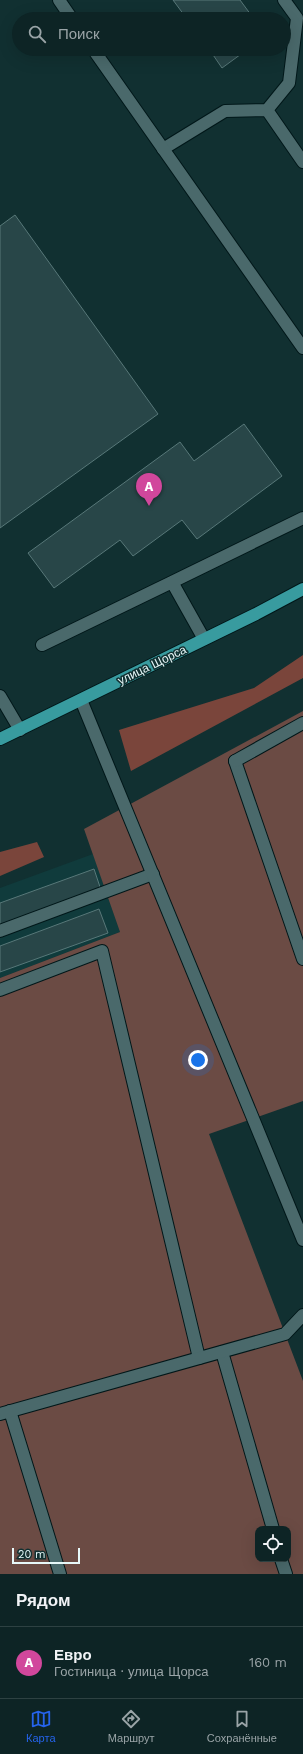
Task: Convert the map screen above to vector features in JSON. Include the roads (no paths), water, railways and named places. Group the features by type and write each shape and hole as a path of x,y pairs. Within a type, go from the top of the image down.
{"main road":[{"name":"улица Щорса","path":"0,740 204,640 303,589"}],"street":[{"path":"59,0 67,12"},
{"path":"163,149 225,111 267,110 289,83 297,18 284,0"},
{"path":"98,56 303,348"},
{"path":"267,110 303,162"},
{"path":"42,645 303,518"},
{"path":"172,582 204,640"},
{"path":"0,696 20,730"},
{"path":"81,700 303,1240"},
{"path":"303,723 235,761 303,959"},
{"path":"0,931 153,874"},
{"path":"0,990 102,951 199,1358"},
{"path":"60,1574 5,1413 285,1334 303,1315"},
{"path":"222,1352 272,1526"},
{"path":"282,1562 286,1574"}],"place":[{"name":"Евро","path":"149,506"}]}
